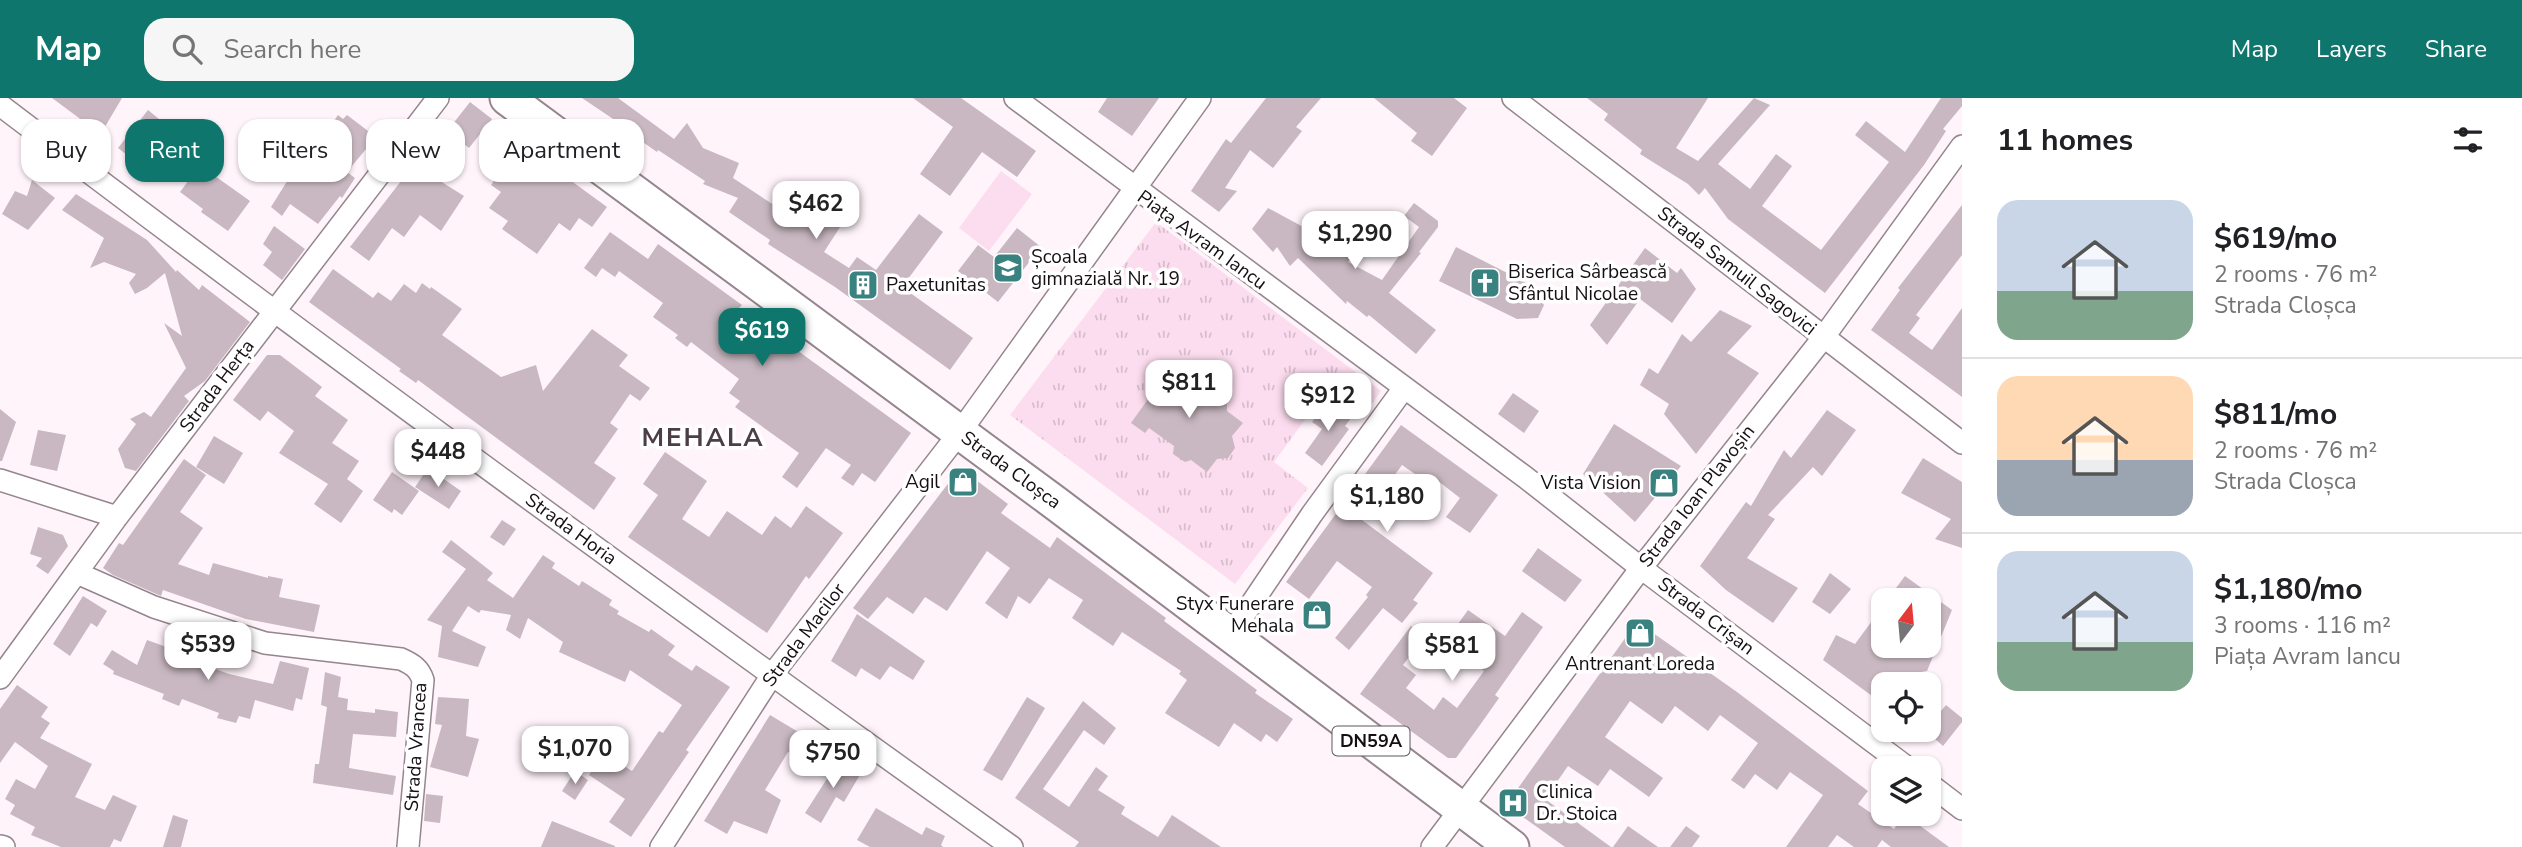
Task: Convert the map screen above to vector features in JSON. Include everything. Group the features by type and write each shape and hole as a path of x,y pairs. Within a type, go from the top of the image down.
{"main road":[{"name":"Strada Cloșca","path":"507,98 960,432 1512,847"}],"street":[{"name":"Strada Herța","path":"0,678 117,517 438,98"},
{"path":"1015,98 1135,187 1200,98"},
{"name":"Strada Samuil Sagovici","path":"1513,98 1962,443"},
{"name":"Strada Horia","path":"0,104 273,312 772,676 1012,847"},
{"name":"Strada Ioan Plavoșin","path":"1432,847 1641,568 1823,338 1962,146"},
{"name":"Piața Avram Iancu","path":"960,432 1135,187 1404,388"},
{"path":"1231,634 1312,514 1404,388"},
{"name":"Strada Crișan","path":"1404,388 1892,756"},
{"name":"Strada Macilor","path":"661,847 772,676 960,432"},
{"path":"0,480 117,517"},
{"name":"Strada Vrancea","path":"77,573 154,607 265,643 401,659 412,664 420,671 424,680 408,847"},
{"path":"1941,793 1962,809"}],"green space":[{"path":"1001,171 1032,194 989,251 959,228"},
{"path":"1156,222 1381,391 1362,417 1326,391 1274,462 1308,488 1235,584 1010,415"}],"building":[{"path":"52,98 122,98 110,119 80,119"},
{"path":"582,98 618,98 674,139 687,123 703,148 739,163 733,178 786,213 789,209 821,229 830,216 842,224 824,252 849,268 857,257 876,270 919,214 943,232 902,287 973,338 950,370 835,287 768,244 770,240 729,212 738,198 703,184 705,181 644,143 644,119 613,119"},
{"path":"913,98 961,98 1036,151 1017,177 982,152 950,196 920,174 953,127"},
{"path":"1107,98 1159,98 1132,136 1098,112"},
{"path":"1266,98 1321,98 1296,127 1302,131 1273,168 1250,150 1225,188 1237,191 1219,212 1191,191 1226,139 1231,143"},
{"path":"1374,98 1454,98 1467,108 1432,156 1411,141 1417,133"},
{"path":"1587,98 1708,98 1676,148 1698,161 1754,98 1770,105 1718,164 1750,189 1776,154 1792,166 1762,206 1821,250 1889,162 1855,135 1866,121 1905,152 1941,98 1962,98 1962,106 1943,129 1946,131 1924,165 1825,293 1728,219 1705,188 1699,195 1688,184 1640,154 1642,150 1604,120 1608,114"},
{"path":"470,102 492,119 479,119 479,135 469,148 465,145 465,119 457,119"},
{"path":"148,110 159,119 141,119"},
{"path":"347,115 366,129 366,149 352,166 352,119 343,119"},
{"path":"125,139 125,153 118,148"},
{"path":"352,176 355,178 342,198 340,196 318,224 290,204 282,216 271,207 287,182 352,182"},
{"path":"31,182 35,182 55,198 28,230 2,214 15,191 27,196"},
{"path":"187,182 223,182 250,201 228,231 201,212 203,209 180,192"},
{"path":"400,182 442,182 464,196 441,231 420,215 404,237 392,228 369,261 350,247"},
{"path":"493,182 573,182 607,207 592,227 579,218 570,231 559,223 537,254 502,229 508,221 489,208 501,192 491,185"},
{"path":"76,194 147,240 176,272 177,270 199,290 202,285 250,322 205,381 184,396 189,401 136,471 125,468 118,449 136,424 130,419 144,412 151,417 186,368 164,323 182,336 165,273 135,294 129,283 136,274 104,262 90,268 104,238 62,210"},
{"path":"1414,203 1438,221 1438,227 1389,293 1436,330 1416,354 1369,315 1367,317 1347,301 1346,304 1298,258 1290,266 1277,247 1273,252 1252,229 1268,208 1307,229 1338,240 1341,234 1358,250 1348,262 1382,280 1419,227 1404,216"},
{"path":"1962,205 1962,255 1916,315 1920,318 1909,333 1932,350 1962,308 1962,397 1871,330 1900,290 1898,288"},
{"path":"274,226 305,249 282,280 263,265 272,252 263,244"},
{"path":"1017,228 1041,247 998,302 958,271 978,245 994,257"},
{"path":"610,232 648,259 658,244 742,305 739,308 911,433 875,482 862,473 853,486 841,478 851,465 826,448 797,488 782,477 799,453 735,407 740,401 729,393 739,379 691,342 687,347 675,338 678,335 653,317 663,303 619,271 615,277 602,268 596,277 584,268"},
{"name":"Biserica Sârbească Sfântul Nicolae","path":"1456,247 1531,285 1544,305 1538,318 1517,319 1439,281"},
{"path":"1645,248 1677,273 1681,268 1696,289 1672,323 1640,299 1607,345 1590,325"},
{"path":"333,269 373,298 378,292 391,301 404,284 416,293 422,283 430,289 431,287 462,309 442,335 501,377 536,365 543,391 592,329 628,355 619,366 650,388 640,401 630,394 610,423 618,429 594,463 616,478 594,510 418,380 416,383 399,371 401,369 309,302"},
{"path":"1720,310 1752,326 1727,353 1759,373 1696,454 1664,414 1669,404 1640,385 1649,368 1658,374 1682,334 1691,342"},
{"path":"267,355 280,355 322,387 315,396 348,420 332,443 359,461 347,479 363,491 341,523 314,504 328,484 279,453 294,431 268,411 260,421 233,400"},
{"path":"1173,364 1187,374 1184,379 1207,396 1215,393 1227,401 1227,411 1243,423 1232,436 1235,448 1228,458 1217,459 1207,472 1191,460 1185,462 1173,454 1174,446 1149,428 1145,433 1131,423"},
{"path":"1513,393 1539,411 1524,433 1498,414"},
{"path":"1328,401 1351,418 1345,426 1349,429 1322,466 1305,453 1322,429 1312,422"},
{"path":"0,409 16,422 2,461 0,461"},
{"path":"1827,410 1856,430 1822,476 1813,467 1768,515 1775,519 1747,558 1798,588 1773,623 1726,590 1700,566 1746,502 1751,506 1784,450 1791,458"},
{"path":"1614,424 1681,466 1635,522 1583,474"},
{"path":"1401,425 1498,495 1470,533 1446,517 1460,498 1433,477 1428,483 1402,465 1362,520 1433,573 1413,600 1418,603 1402,623 1383,608 1349,650 1335,638 1368,597 1366,595 1372,587 1337,561 1309,599 1286,582"},
{"path":"38,430 66,435 57,471 30,465"},
{"path":"214,436 243,453 224,484 196,467"},
{"path":"665,452 707,481 682,519 709,537 727,511 762,535 775,516 791,528 806,506 843,533 809,579 806,576 767,633 628,537 658,495 643,484"},
{"path":"1923,458 1962,482 1962,548 1935,539 1951,519 1901,493"},
{"path":"184,459 206,475 180,512 203,528 178,564 209,575 213,563 268,578 283,579 279,597 320,605 314,632 246,619 163,590 161,596 103,568 119,543 123,545"},
{"path":"428,468 461,491 449,509 415,487"},
{"path":"960,468 1008,504 1001,513 1050,548 1057,537 1166,618 1164,621 1257,690 1255,693 1293,719 1277,742 1266,734 1261,742 1234,723 1219,747 1165,713 1187,680 1179,674 1181,671 1122,632 1113,646 1072,618 1083,600 1049,578 1030,604 1018,596 1007,619 985,603 1010,568 987,551 947,611 925,597 913,614 887,597 868,619 853,608"},
{"path":"392,472 419,491 402,515 394,509 392,513 373,500"},
{"path":"502,520 516,529 504,546 490,537"},
{"path":"38,527 63,535 68,546 48,574 36,566 42,558 30,554"},
{"path":"451,540 493,573 487,580 513,598 543,555 555,563 552,568 579,586 582,581 612,600 609,605 619,611 617,614 649,632 651,629 675,646 668,655 692,671 696,665 730,687 631,837 609,822 625,799 589,775 597,763 605,768 612,758 632,771 659,731 663,733 682,705 630,670 625,682 559,652 563,642 528,618 520,639 506,630 511,615 481,610 479,613 468,606 452,631 486,647 478,667 438,657 442,626 427,620 466,569 442,552"},
{"path":"1538,548 1582,580 1565,602 1522,571"},
{"path":"1830,573 1851,589 1830,614 1812,602"},
{"path":"1905,576 1922,588 1896,588"},
{"path":"83,596 107,611 97,627 91,623 70,656 53,644"},
{"path":"1941,602 1952,610 1941,637"},
{"path":"1468,610 1505,636 1522,612 1543,627 1495,695 1499,698 1480,725 1456,758 1448,758 1360,694 1411,626 1424,637 1403,665 1416,675 1406,688 1434,710 1443,697 1457,708 1484,671 1462,655 1470,644 1453,631"},
{"path":"857,614 925,661 913,680 890,666 880,680 861,668 856,677 831,661"},
{"path":"1871,622 1871,658 1932,658 1927,671 1871,672 1871,695 1823,660 1836,635 1855,644"},
{"path":"1646,628 1737,692 1868,791 1858,804 1871,813 1871,826 1890,826 1894,829 1896,826 1920,826 1949,847 1891,847 1882,840 1877,847 1854,847 1837,835 1828,847 1786,847 1823,795 1790,772 1777,790 1755,774 1744,789 1731,780 1758,743 1720,715 1708,731 1675,706 1662,724 1630,701 1605,737 1663,778 1649,797 1610,769 1598,786 1568,766 1545,799 1611,847 1565,847 1506,805 1631,630"},
{"path":"147,640 197,658 196,662 229,674 273,684 280,661 309,668 302,700 296,698 293,711 255,700 250,719 239,716 236,723 217,718 219,713 182,699 179,706 162,699 164,694 113,674 114,671 103,664 112,650 137,665"},
{"path":"325,672 341,677 338,697 348,699 347,710 398,712 396,737 353,734 349,768 396,776 393,795 313,783 315,764 319,764 327,707 321,705"},
{"path":"17,685 48,707 41,717 50,723 40,738 92,764 75,797 105,810 113,795 137,806 121,842 114,839 110,847 61,847 31,835 35,827 10,814 15,805 5,799 16,779 35,789 48,766 15,742 0,763 0,709"},
{"path":"438,697 469,699 466,736 479,739 468,777 430,767 442,725 435,724"},
{"path":"1027,697 1045,708 1002,781 983,770"},
{"path":"1083,701 1116,728 1104,745 1084,730 1043,789 1069,807 1096,767 1108,776 1098,790 1125,807 1121,814 1158,837 1172,815 1221,847 1075,847 1079,842 1015,798"},
{"path":"1946,705 1962,718 1962,722 1943,746 1938,742 1941,742 1941,711"},
{"path":"770,715 805,736 793,755 788,752 765,790 781,800 767,834 734,821 727,834 704,821"},
{"path":"839,760 861,773 844,802 836,797 821,823 805,813"},
{"path":"575,771 588,780 575,800 562,791"},
{"path":"426,794 443,796 440,823 424,821"},
{"path":"876,808 922,835 926,827 945,836 941,845 943,847 870,847 857,840"},
{"path":"173,815 188,820 181,847 163,847"},
{"path":"552,821 615,846 615,847 541,847"},
{"path":"1628,826 1658,847 1613,847"},
{"path":"1686,826 1700,836 1692,847 1670,847"}],"place":[{"name":"Școala gimnazială Nr. 19","path":"1008,268"},
{"name":"Biserica Sârbească Sfântul Nicolae","path":"1485,283"},
{"name":"Paxetunitas","path":"863,285"},
{"name":"Agil","path":"963,482"},
{"name":"Vista Vision","path":"1664,483"},
{"name":"Styx Funerare Mehala","path":"1317,615"},
{"name":"Antrenant Loreda","path":"1640,633"},
{"name":"Clinica Dr. Stoica","path":"1513,803"}],"district":[{"name":"MEHALA","path":"703,437"}]}
